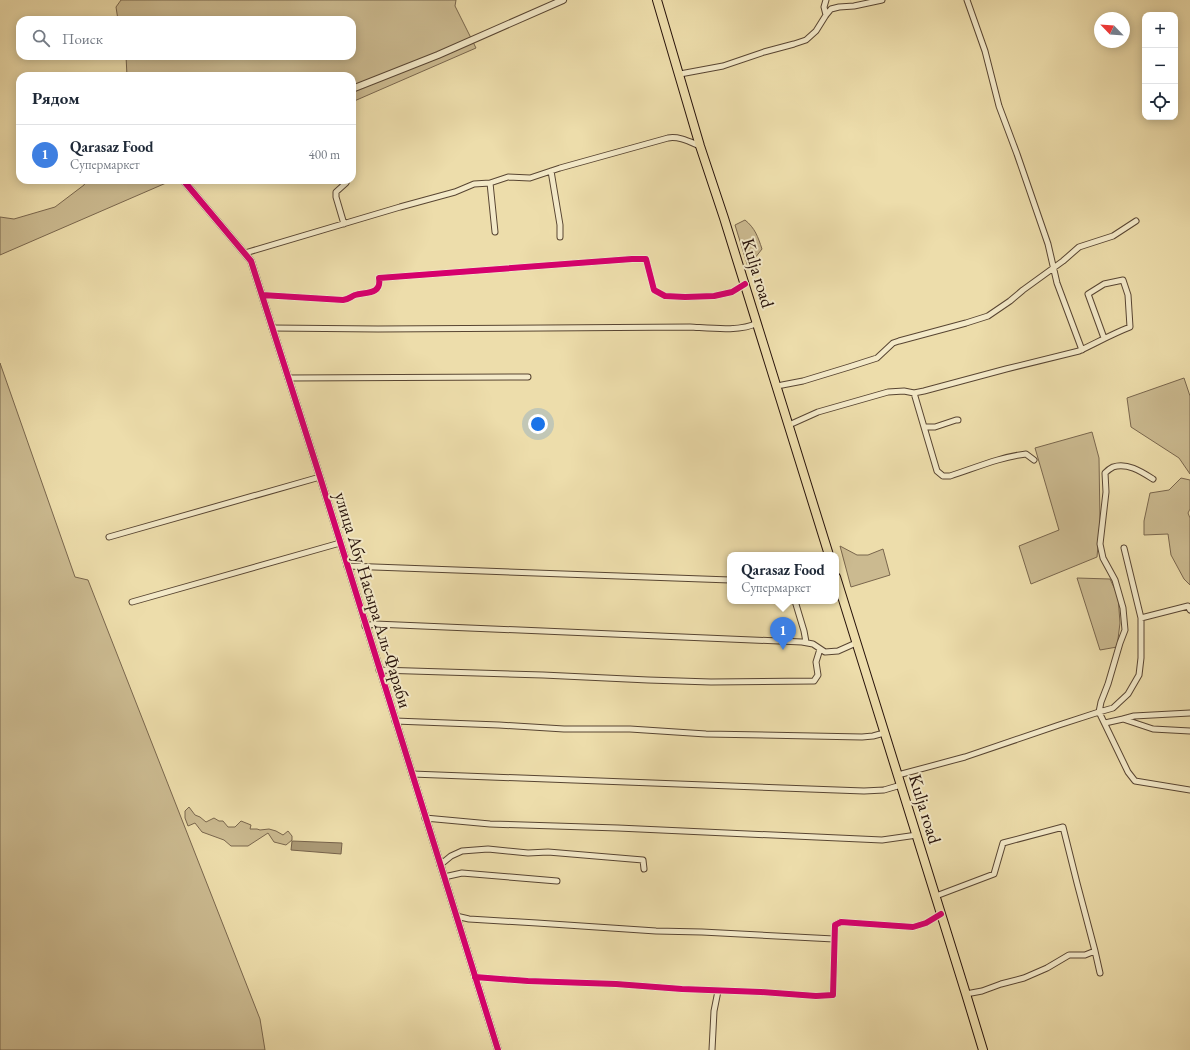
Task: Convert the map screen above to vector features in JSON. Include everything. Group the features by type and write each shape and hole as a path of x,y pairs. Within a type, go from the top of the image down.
{"main road":[{"name":"Kulja road","path":"657,0 700,146 745,284 828,552"},
{"name":"Kulja road","path":"839,587 983,1050"}],"street":[{"path":"356,88 438,55 563,0"},
{"path":"826,0 824,7 826,15"},
{"path":"680,74 723,66 806,40 816,31 831,9 882,0"},
{"path":"967,0 985,51 999,106 1048,244 1057,283 1082,350"},
{"path":"245,253 454,192 474,184 490,183 508,177 530,178 673,137 700,146"},
{"path":"551,171 560,225 560,237"},
{"path":"490,183 495,232"},
{"name":"улица Абу Насыра Аль-Фараби","path":"186,184 251,261 320,477 365,626 498,1050"},
{"path":"344,224 336,197 336,192 345,184"},
{"path":"777,386 849,367 876,358 899,340 988,316 1010,301 1079,247 1113,236 1136,221"},
{"path":"262,296 343,300 350,299 354,295 372,292 377,287 380,281 379,278 632,259 646,259 654,290 665,296 714,296 732,292 745,284"},
{"path":"789,425 818,412 888,392 904,391 914,393 1088,348 1104,338 1130,327 1128,295 1123,280 1104,284 1088,294 1104,338"},
{"path":"272,328 725,328 750,327 757,323"},
{"path":"288,378 528,377"},
{"path":"914,393 937,471 943,476 950,476 1016,455 1026,454 1034,460"},
{"path":"924,427 935,427 958,420"},
{"path":"1153,479 1140,471 1127,466 1113,467 1105,473 1106,492 1100,544 1103,558 1115,580 1123,608 1125,630 1101,702 1100,712 1128,772 1135,781 1190,790"},
{"path":"109,537 320,477"},
{"path":"132,602 340,543"},
{"path":"898,775 966,757 1113,708 1128,694 1139,675 1141,658 1141,618 1124,548"},
{"path":"347,566 727,580"},
{"path":"796,604 806,642"},
{"path":"1141,618 1188,606 1190,610"},
{"path":"365,626 375,624 806,642 813,644 825,652 844,649 856,643"},
{"path":"379,670 711,682 814,681 818,675 816,662 820,649"},
{"path":"1105,723 1134,716 1190,713"},
{"path":"1123,719 1153,729 1190,731"},
{"path":"395,721 499,724 564,729 630,729 714,734 862,737 884,733"},
{"path":"412,774 864,791 884,790 901,785"},
{"path":"425,818 490,824 582,826 882,840 917,836"},
{"path":"936,896 994,874 1003,843 1063,828 1096,952 1100,973"},
{"path":"440,865 450,856 462,851 488,848 644,860 644,869"},
{"path":"444,877 462,873 558,880"},
{"path":"475,977 816,996 833,995 835,925 841,922 913,927 926,923 941,914"},
{"path":"456,916 469,920 656,931 709,932 834,939"},
{"path":"966,994 982,991 1024,978 1069,956 1086,955 1096,952"},
{"path":"712,1050 714,1011 718,991"}],"shaded area":[{"path":"121,0 456,0 455,6 476,48 356,100 356,72 127,72 126,60 356,60 356,16 117,16 116,7"},
{"path":"164,184 0,255 0,217 14,219 55,207 84,185"},
{"path":"745,220 754,230 762,249 748,267 735,225"},
{"path":"0,363 75,577 88,580 260,1019 265,1050 0,1050"},
{"path":"1184,378 1190,396 1190,474 1179,458 1131,427 1127,398"},
{"path":"1092,432 1099,458 1100,522 1097,557 1031,584 1019,546 1059,530 1035,448"},
{"path":"1181,478 1190,480 1190,509 1188,513 1190,518 1190,585 1184,579 1171,555 1168,534 1144,535 1144,521 1150,493 1169,490"},
{"path":"840,546 857,555 868,555 883,549 890,575 851,587"},
{"path":"1077,578 1110,579 1118,596 1120,623 1117,647 1100,650"},
{"path":"189,807 195,815 206,822 214,818 219,821 223,821 228,827 235,827 241,821 251,825 250,829 269,829 283,835 288,831 292,836 292,840 286,845 274,842 268,833 248,846 231,846 224,840 202,832 195,823 188,826 185,818 185,811"},
{"path":"292,841 342,843 341,854 291,850"}],"cycle path":[{"path":"186,184 251,261 320,477 498,1050"},
{"path":"262,295 343,300 349,299 355,295 372,292 378,287 379,278 632,259 646,259 654,290 665,296 714,296 732,292 745,284"},
{"path":"475,977 816,996 833,995 835,925 841,922 913,927 926,923 941,914"}],"place":[{"name":"Qarasaz Food","path":"783,650"}]}
